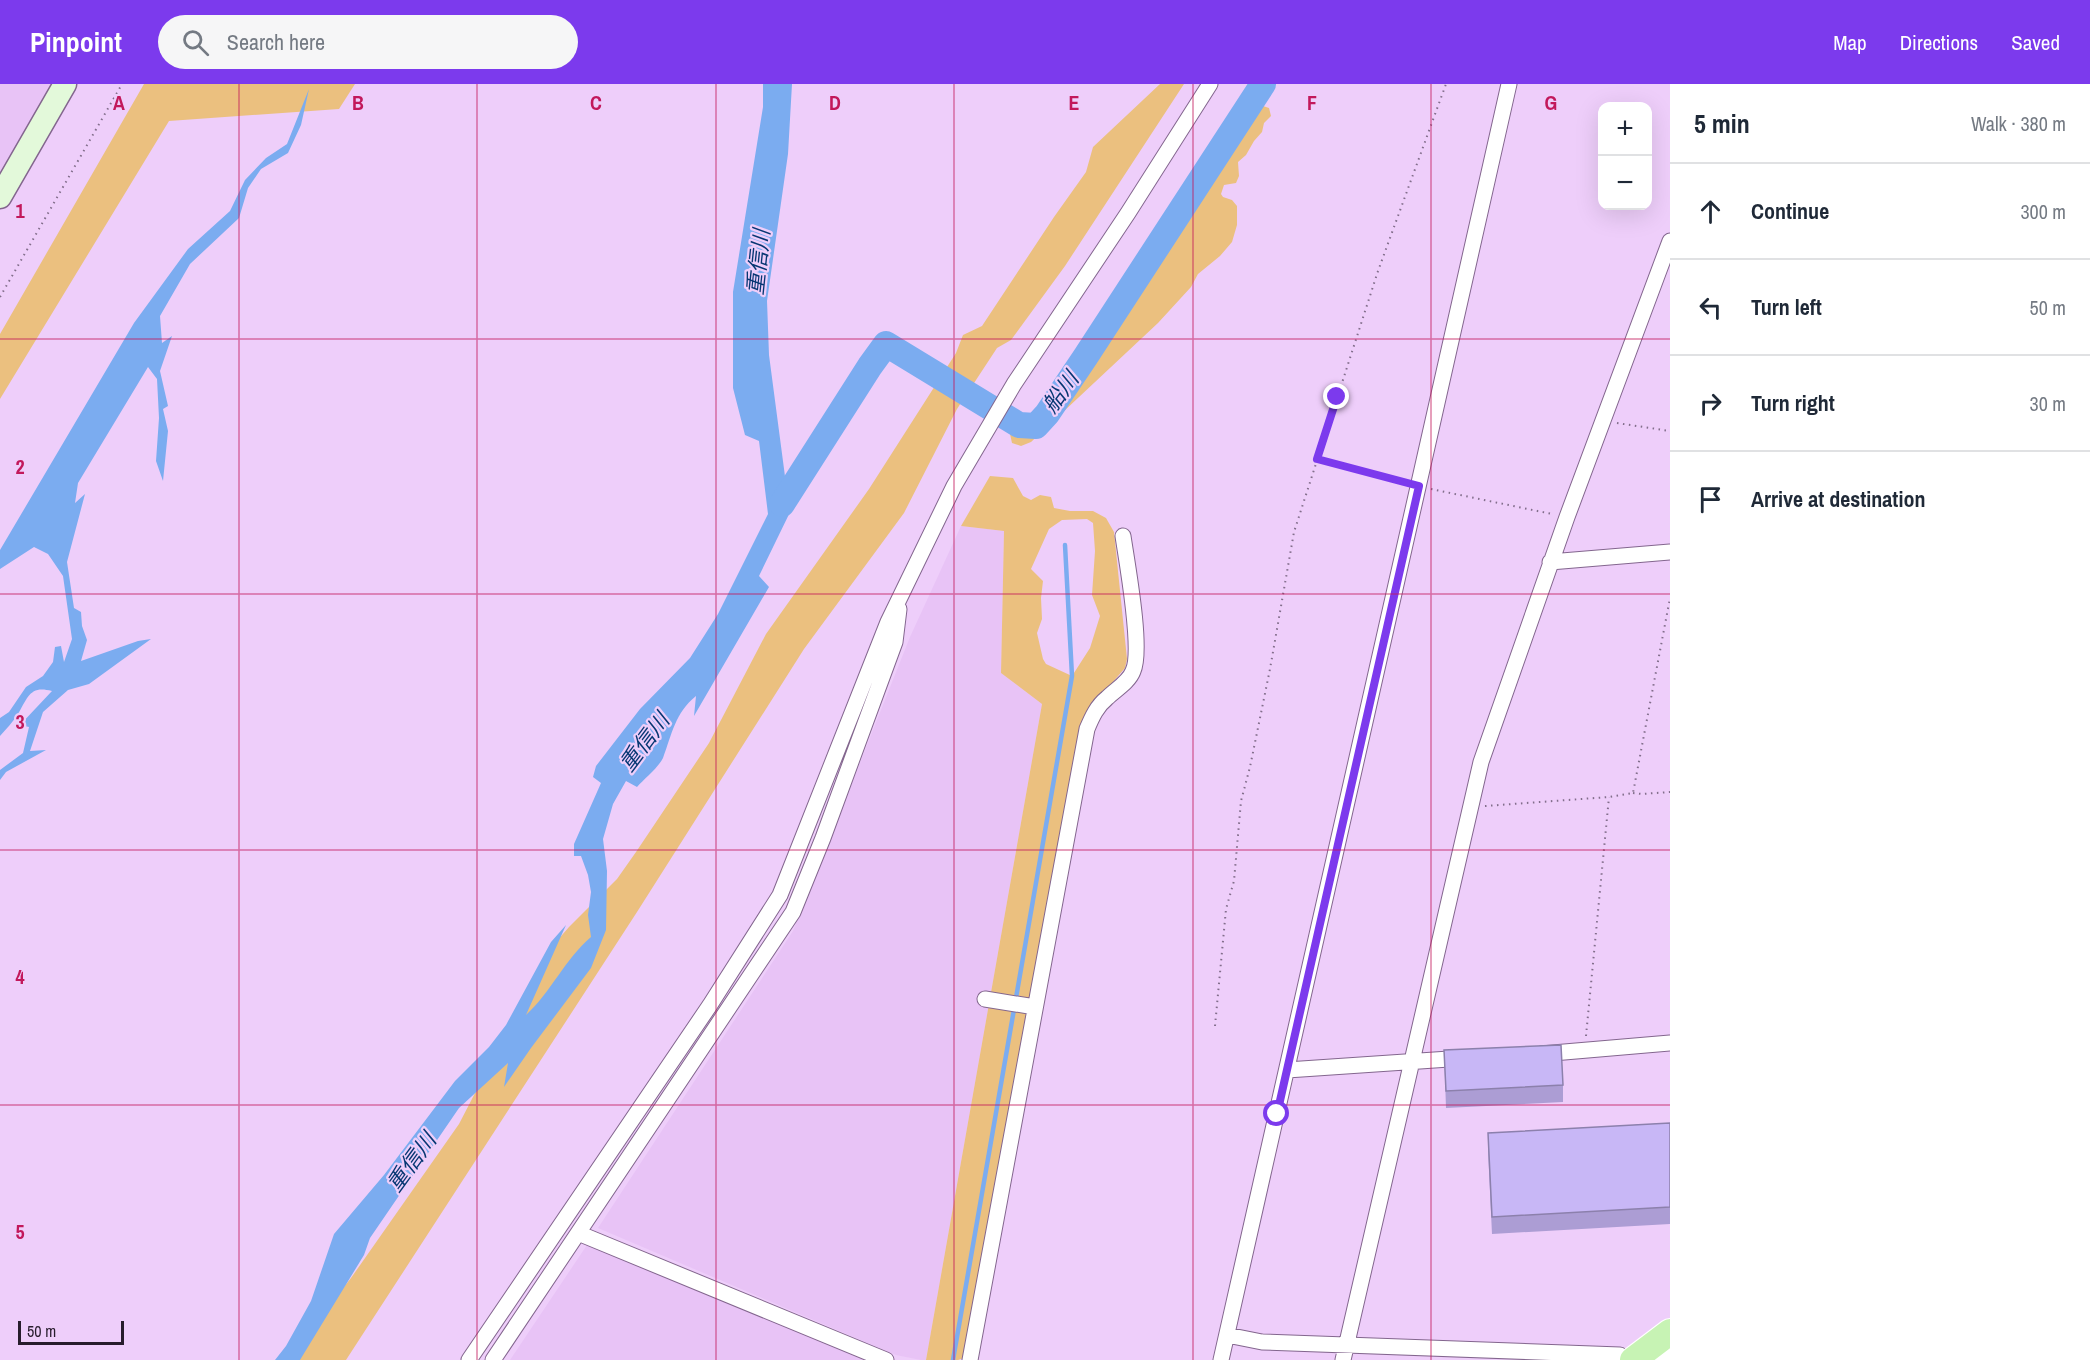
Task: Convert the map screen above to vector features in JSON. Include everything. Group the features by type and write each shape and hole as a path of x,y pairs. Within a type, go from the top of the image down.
{"main road":[{"path":"1644,1357 1670,1332"}],"street":[{"path":"0,197 65,84"},
{"path":"469,1360 703,1014 780,895 902,592 954,486 1014,384 1128,213 1210,84"},
{"path":"1221,1360 1509,84"},
{"path":"1345,1352 1481,762 1566,517 1670,241"},
{"path":"970,1360 1033,1006 1087,729 1093,714 1105,699 1133,672 1136,658 1135,631 1123,536"},
{"path":"1550,562 1670,552"},
{"path":"493,1360 793,912 823,838 895,642 902,592"},
{"path":"987,999 1033,1006"},
{"path":"1527,1054 1670,1043"},
{"path":"1287,1070 1481,1057"},
{"path":"578,1233 886,1360"},
{"path":"1227,1335 1262,1342 1345,1352 1644,1357"}],"path":[{"path":"0,297 122,84"},
{"path":"1215,1026 1226,909 1234,881 1241,801 1270,669 1294,532 1378,271 1446,84"},
{"path":"1603,420 1670,431"},
{"path":"1317,459 1419,486 1566,517"},
{"path":"1633,793 1670,598"},
{"path":"1470,807 1670,792"},
{"path":"1585,1051 1609,797"}],"shaded area":[{"path":"0,84 51,84 0,174"},
{"path":"144,84 355,84 339,109 169,121 0,399 0,334"},
{"path":"1160,84 1184,84 1065,266 1011,340 997,348 957,409 904,513 804,649 637,912 346,1360 286,1360 351,1278 459,1124 549,950 617,879 636,852 709,743 766,634 869,489 956,353 963,335 982,326 1086,172 1093,147"},
{"path":"1260,105 1269,108 1271,116 1264,123 1262,132 1246,155 1238,162 1239,176 1236,183 1224,185 1221,194 1237,206 1237,225 1232,242 1220,256 1198,274 1191,287 1158,323 1031,442 1021,446 1012,443 1010,434 1014,430 1030,429 1044,422 1097,346 1253,108"},
{"path":"990,476 1013,478 1023,496 1031,500 1040,495 1051,497 1054,508 1093,511 1106,518 1114,532 1127,659 1125,668 1086,713 1079,731 964,1358 926,1360 1042,704 1001,673 1004,531 961,526","holes":["1087,519 1093,523 1095,551 1092,595 1100,616 1090,648 1072,676 1046,664 1043,659 1037,633 1042,619 1043,581 1031,569 1049,529 1062,520"]},
{"path":"961,526 1004,531 1001,673 1042,704 926,1360 921,1360 896,1355 598,1228 793,931 910,637"},
{"path":"589,1242 871,1360 510,1360"}],"water":[{"name":"重信川","path":"763,84 792,84 788,154 767,301 769,355 786,484 793,506 759,576 769,587 694,716 696,696 683,709 658,766 637,787 626,781 613,804 603,839 607,871 606,930 591,968 504,1087 508,1063 459,1108 370,1238 364,1255 300,1360 275,1360 286,1346 311,1301 334,1234 384,1175 455,1081 489,1047 506,1025 551,942 566,925 526,1015 573,955 591,937 588,915 591,892 588,875 581,856 574,856 574,844 601,783 593,777 596,766 640,709 690,658 718,614 768,514 759,441 745,435 733,388 733,292 763,107"},
{"path":"309,89 301,125 288,153 261,169 248,188 239,218 190,264 160,316 162,343 172,336 160,371 168,406 163,409 168,431 163,481 156,461 159,418 157,379 148,367 78,483 75,503 85,494 67,562 74,608 81,612 82,626 87,640 81,661 138,641 151,639 89,684 68,690 43,712 30,751 46,750 6,772 0,780 0,770 23,753 29,727 20,725 52,691 39,690 30,694 16,717 0,736 0,718 9,712 26,687 43,676 53,662 55,647 61,646 64,662 72,639 63,576 48,554 34,547 0,569 0,550 134,323 188,249 230,211 245,180 266,158 287,144"}],"building":[{"path":"1561,1045 1563,1085 1446,1091 1444,1050"},
{"path":"1670,1123 1670,1207 1492,1217 1488,1133"}],"waterway":[{"name":"船川","path":"782,504 886,344 1019,425 1036,426 1047,414 1086,356 1263,84"},
{"path":"953,1360 1072,676 1065,545"}],"route":[{"path":"1277,1114 1419,486 1317,459 1337,397"}]}
